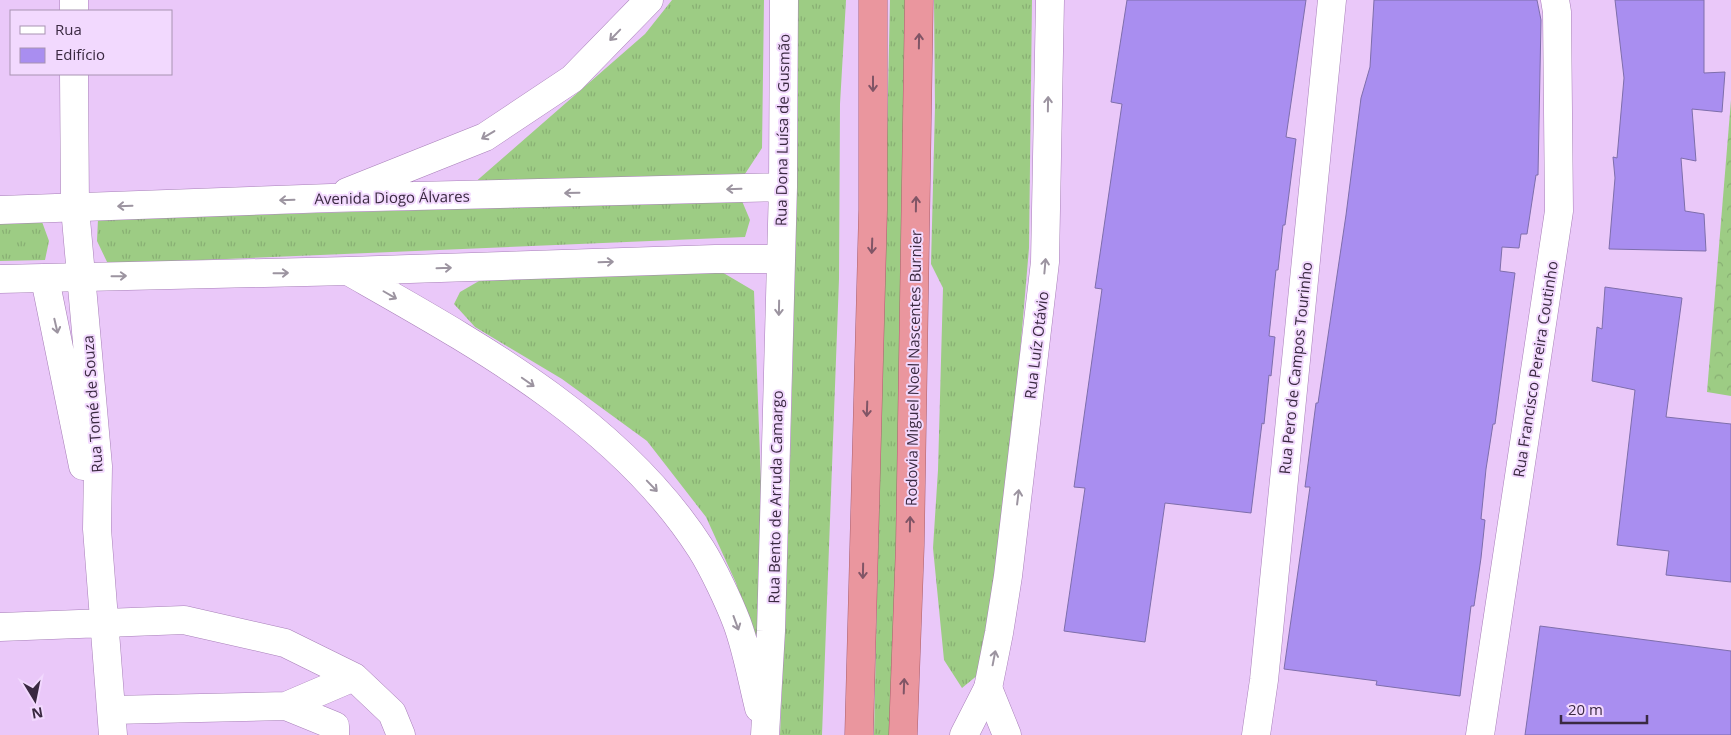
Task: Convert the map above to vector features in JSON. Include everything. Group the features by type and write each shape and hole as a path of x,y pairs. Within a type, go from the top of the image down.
{"highway":[{"path":"859,735 873,210 873,0"},
{"name":"Rodovia Miguel Noel Nascentes Burnier","path":"903,735 910,545 919,0"}],"street":[{"path":"331,198 485,137 572,78 649,0"},
{"name":"Rua Dona Luísa de Gusmão","path":"781,259 784,0"},
{"name":"Rua Luíz Otávio","path":"964,735 988,688 1008,576 1046,262 1050,0"},
{"name":"Rua Pero de Campos Tourinho","path":"1256,735 1264,680 1332,0"},
{"name":"Rua Francisco Pereira Coutinho","path":"1480,735 1559,211 1557,12 1555,0"},
{"name":"Rua Tomé de Souza","path":"74,75 74,208 83,277 98,466 97,529 112,722"},
{"name":"Avenida Diogo Álvares","path":"0,210 331,198 783,187"},
{"path":"0,279 348,271 585,262 781,259"},
{"name":"Rua Bento de Arruda Camargo","path":"765,734 772,631 781,259"},
{"path":"348,271 510,369 588,424 655,488 701,549 737,624 765,734"},
{"path":"44,279 97,529"},
{"path":"0,627 184,620 285,643 354,676 392,713 401,735"},
{"path":"112,722 286,706 354,676"},
{"path":"988,688 1007,735"},
{"path":"286,706 334,726 335,735"}],"green space":[{"path":"672,0 764,0 762,148 743,177 473,184 645,34"},
{"path":"796,0 846,0 840,104 839,279 822,735 780,735 792,368"},
{"path":"890,0 907,0 901,360 891,735 874,735"},
{"path":"934,0 1032,0 1029,248 1014,424 995,576 979,674 962,688 944,660 933,548 938,470 943,288 931,264 935,107"},
{"path":"1731,100 1731,396 1707,392"},
{"path":"742,201 750,220 745,237 108,264 97,241 98,219"},
{"path":"41,219 49,241 45,260 0,261 0,221"},
{"path":"715,268 754,291 761,484 763,667 736,583 706,517 647,441 562,379 475,327 454,304 460,292 479,281"}],"building":[{"path":"1127,0 1306,0 1286,137 1296,139 1285,225 1283,225 1278,270 1276,270 1269,336 1275,337 1271,376 1269,375 1251,513 1165,503 1145,642 1064,631 1085,488 1074,487 1102,289 1095,288 1122,104 1111,102"},
{"path":"1374,0 1537,0 1541,20 1538,175 1536,175 1527,234 1521,234 1519,248 1502,247 1500,271 1515,273 1495,424 1493,424 1486,469 1481,519 1485,520 1481,558 1474,606 1471,606 1460,696 1376,685 1377,681 1284,669 1310,487 1305,487 1316,403 1318,403 1346,215 1361,98 1370,67"},
{"path":"1615,0 1704,0 1704,73 1725,72 1722,112 1692,109 1696,161 1681,158 1685,211 1704,214 1706,251 1609,249 1615,178 1613,157 1617,158 1624,78"},
{"path":"1605,287 1682,298 1666,417 1731,424 1731,582 1666,575 1669,551 1617,545 1635,390 1592,381 1597,327 1602,329"},
{"path":"1540,626 1731,651 1731,735 1525,735"}]}
